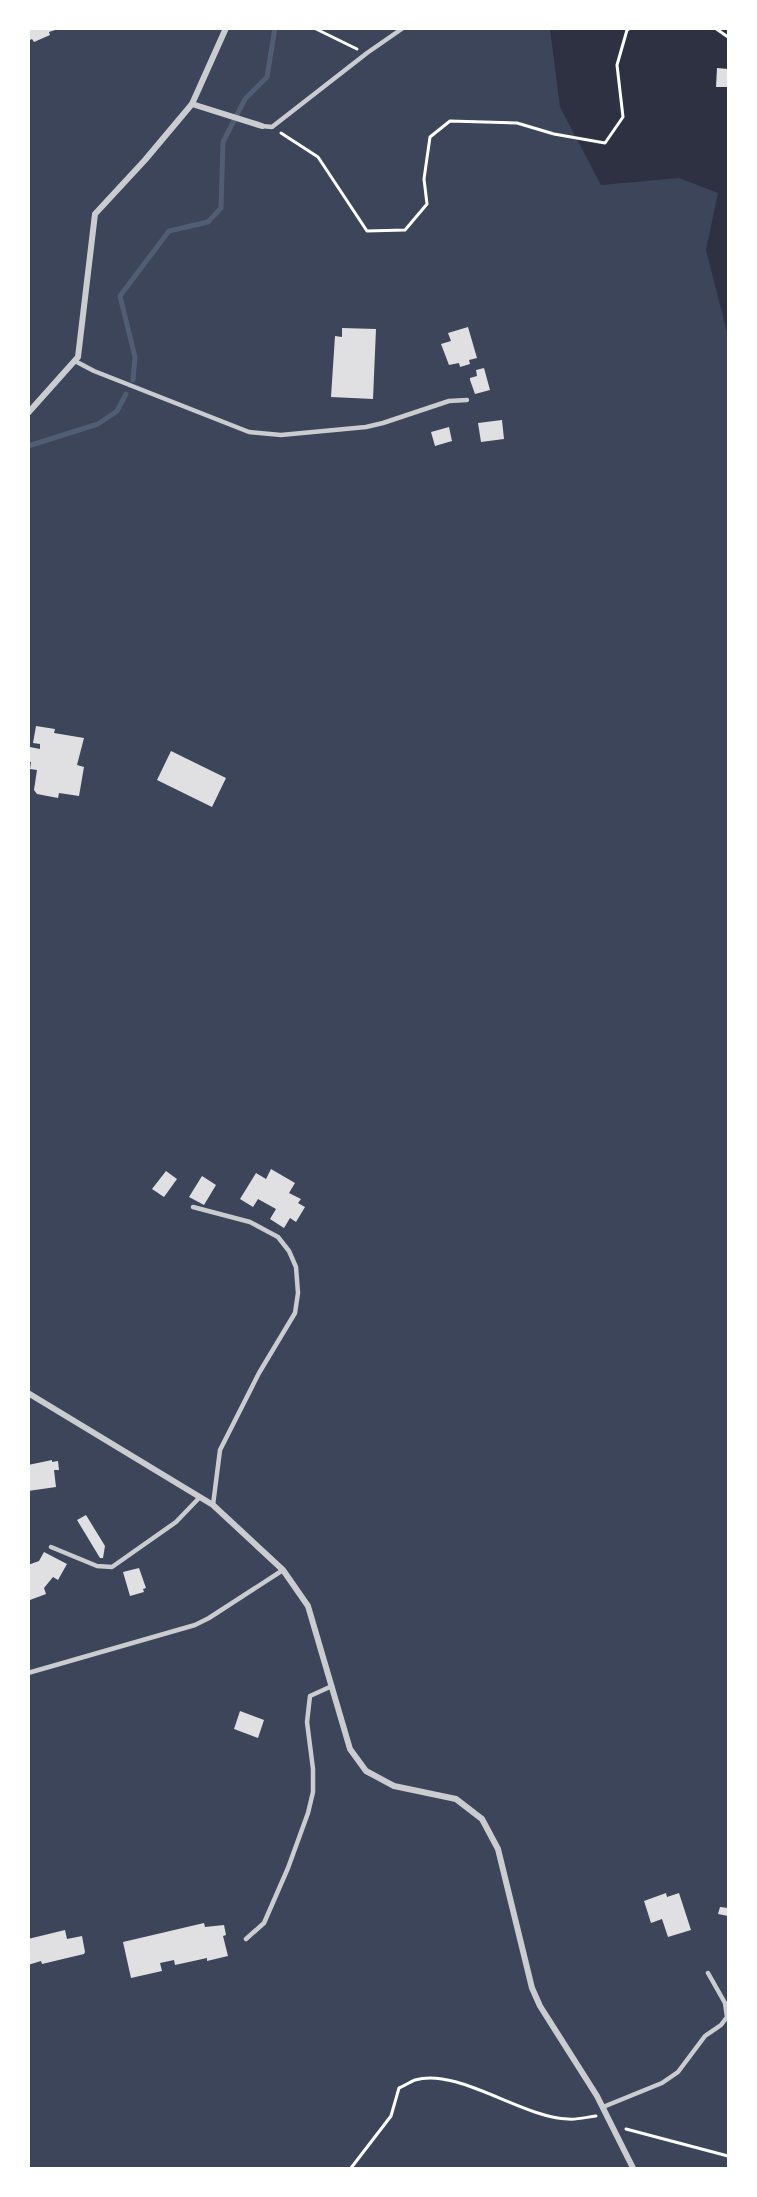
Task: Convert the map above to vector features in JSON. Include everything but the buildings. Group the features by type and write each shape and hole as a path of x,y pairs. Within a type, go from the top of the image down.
{"street":[{"path":"28,413 78,357 95,214 192,104 226,28"},
{"path":"192,104 262,126"},
{"path":"28,1393 213,1505 283,1570 308,1606 350,1749 366,1771 394,1786 456,1799 482,1819 498,1849 532,1988 540,2006 607,2115 633,2169"}],"lane":[{"path":"262,126 272,127 403,28"},
{"path":"75,361 94,371 249,432 282,435 366,427 448,401 467,400"},
{"path":"193,1207 249,1222 278,1237 290,1251 296,1267 298,1293 295,1313 259,1373 220,1450 213,1505"},
{"path":"51,1546 97,1566 112,1567 176,1522 200,1497"},
{"path":"28,1673 195,1625 283,1570"},
{"path":"246,1939 264,1923 288,1868 308,1813 313,1792 308,1722 310,1696 332,1686"},
{"path":"603,2108 662,2083 678,2072 705,2036 721,2025 727,2017 724,2003 708,1973"}],"path":[{"path":"314,28 367,53"},
{"path":"272,127 318,157 367,231 405,230 428,204 424,179 430,138 450,121 517,123 554,134 605,143 623,117 617,65 627,30 631,28"},
{"path":"715,28 729,37"},
{"path":"351,2169 391,2116 399,2088 416,2080 437,2078 473,2088 530,2110 567,2119 607,2115"},
{"path":"612,2125 729,2156"}],"shaded area":[{"path":"29,29 550,29 560,107 601,185 679,178 718,193 706,250 728,336 728,2168 29,2168"}],"waterway":[{"path":"133,380 135,357 120,296 169,231 208,222 221,208 223,142 245,99 267,77 275,28"},
{"path":"28,446 98,424 117,411 126,394"}]}
